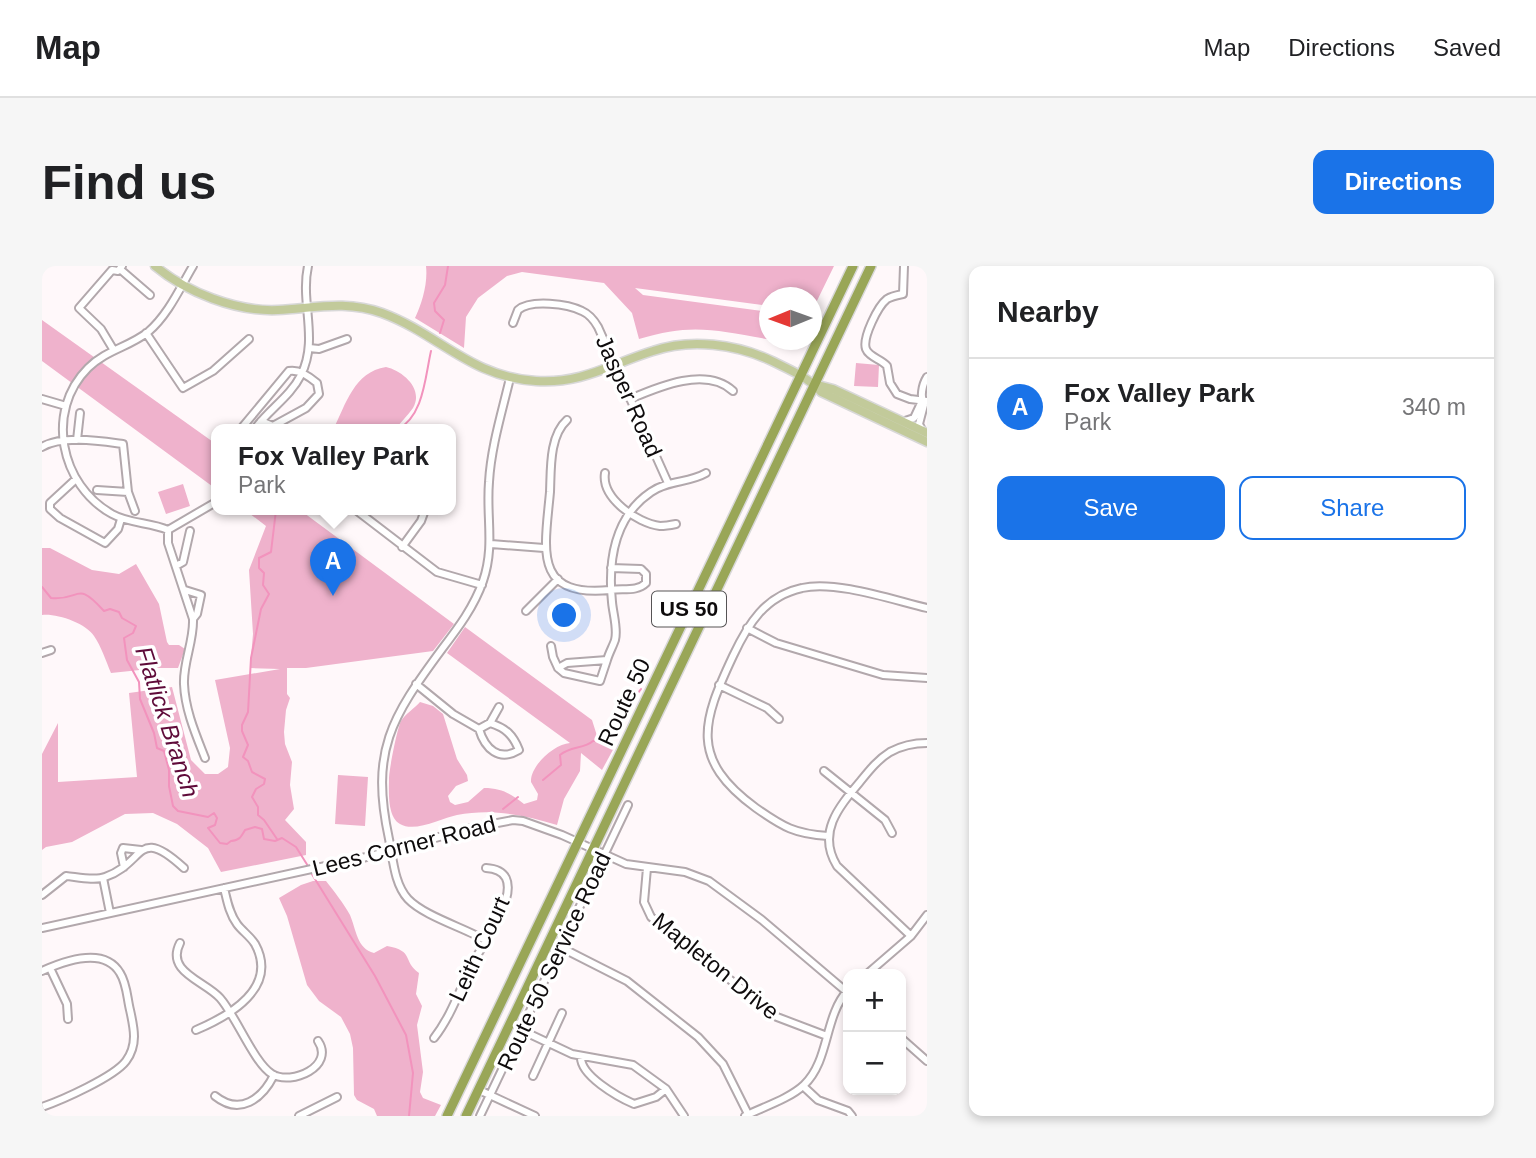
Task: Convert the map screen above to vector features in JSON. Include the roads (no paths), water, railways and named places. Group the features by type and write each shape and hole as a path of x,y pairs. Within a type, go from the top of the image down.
{"highway":[{"name":"Route 50","path":"447,1116 853,266"},
{"name":"Route 50","path":"466,1116 871,266"}],"main road":[{"path":"155,266 182,284 240,306 274,310 352,305 382,313 417,329 471,363 510,378 567,380 589,376 660,348 687,344 715,345 752,353 814,384 833,388 925,432"},
{"path":"814,384 821,392 927,442"}],"street":[{"path":"193,266 163,315 146,333 113,349 95,361 81,376 66,406 63,441 68,464 76,479 93,501 121,519 168,530 211,505"},
{"path":"259,424 288,394 302,373 309,348 306,286 309,266"},
{"path":"904,266 903,294 883,303 865,338 865,346 868,353 887,366 890,383 897,394 924,401"},
{"path":"113,349 101,330 79,308 111,268 121,268 150,295"},
{"name":"Jasper Road","path":"513,323 518,310 531,303 582,311 595,322 668,483"},
{"path":"146,333 183,388 213,371 249,339"},
{"path":"309,348 320,349 347,339"},
{"path":"245,424 289,371 302,373 317,383 320,391 318,396 306,408 277,424"},
{"path":"925,432 919,424 927,377"},
{"path":"487,941 408,899 398,881 381,800 383,759 392,725 416,684 469,611 482,585 491,544 488,497 490,469 510,378"},
{"path":"630,399 666,385 689,381 717,382 733,391"},
{"path":"42,399 66,406"},
{"path":"900,420 909,421 914,418 924,401"},
{"path":"78,440 80,413"},
{"path":"566,420 558,432 552,455 544,548 552,571 558,579 575,590 597,592 636,589 646,583 646,574 641,569 611,568"},
{"path":"261,421 268,424"},
{"path":"42,447 49,443 78,440 123,444 128,492 135,511"},
{"path":"605,473 604,484 608,494 630,512 646,522 661,526 676,524"},
{"path":"551,646 552,657 564,673 600,681 616,638 611,590 615,542 630,512 647,494 668,483 696,478 706,473"},
{"path":"76,479 50,503 50,509 60,518 102,543 109,542 121,519"},
{"path":"97,490 128,492"},
{"path":"362,515 442,575 482,585"},
{"path":"402,547 423,515"},
{"path":"168,530 168,543 194,619"},
{"path":"176,566 183,562 190,531"},
{"path":"491,544 544,548"},
{"path":"526,611 558,579"},
{"path":"828,836 800,834 781,826 740,796 721,775 710,749 707,726 710,707 719,685 747,628 758,612 792,591 809,587 834,587 927,608"},
{"path":"185,590 201,595 194,619 184,684 192,723 205,758"},
{"path":"747,628 776,643 883,675 927,678"},
{"path":"42,653 51,650"},
{"path":"558,668 566,663 607,660"},
{"path":"416,684 453,714 479,729 482,740 490,750 510,755 519,750 510,733 502,726 490,723"},
{"path":"719,685 767,708 779,719"},
{"path":"479,729 490,723 499,707"},
{"path":"911,936 841,871 831,853 828,836 834,815 883,756 903,747 927,743"},
{"path":"824,771 885,820 892,833"},
{"name":"Route 50 Service Road","path":"480,1116 628,805"},
{"name":"Lees Corner Road","path":"42,928 310,869 471,828 508,820 523,821 626,864 685,872 709,881 762,920 843,987"},
{"path":"42,895 66,876 103,878 124,867 141,850 148,847 166,851 184,868"},
{"path":"124,867 121,853 123,848 141,850"},
{"name":"Leith Court","path":"434,1038 505,904 508,891 503,875 495,869 486,868"},
{"name":"Mapleton Drive","path":"647,868 644,902 651,916 777,1017 827,1036"},
{"path":"103,878 110,913"},
{"path":"196,1030 230,1013 252,993 258,981 260,967 254,943 233,917 224,888"},
{"path":"873,969 911,936 927,915"},
{"path":"180,943 176,956 180,967 187,975 214,992 260,1062 274,1075 292,1078 310,1072 322,1054 317,1041"},
{"path":"560,947 627,981 698,1037 723,1064 747,1115 803,1086 816,1069 838,1004 843,998"},
{"path":"42,971 94,958 106,961 116,968 124,981 134,1028 134,1043 130,1056 118,1070 42,1107"},
{"path":"50,968 67,1004 68,1019"},
{"path":"533,1076 562,1013"},
{"path":"521,1030 548,1044 581,1056 633,1065 666,1089 684,1116"},
{"path":"906,1044 927,1060"},
{"path":"581,1056 583,1067 594,1079 634,1104 656,1097 666,1089"},
{"path":"215,1096 229,1104 250,1103 265,1092 274,1075"},
{"path":"803,1086 818,1100 848,1111 852,1116"},
{"path":"479,1090 535,1116"},
{"path":"299,1116 337,1097"}],"waterway":[{"path":"440,333 444,320 435,311 434,303 445,285 448,266"},
{"path":"406,424 422,395 431,351"},
{"path":"275,515 271,552 259,558 259,568 264,573 263,585 269,594 261,609 251,658 248,712 242,731 248,745 243,757 248,761 252,772 265,779 264,784 256,789 252,797 258,807 258,815 277,839"},
{"name":"Flatlick Branch","path":"42,587 51,598 78,594 88,596 104,611 110,609 119,612 122,618 136,626 133,633 124,638 127,660 139,682 140,699 157,748 164,751 173,806 178,811 208,817 214,813 217,818 215,825 208,828 220,843 227,844 238,839 245,830 255,827 262,829 264,839 275,841 282,838 296,847 308,866"},
{"path":"594,741 609,735 641,689"},
{"path":"543,780 561,765 560,755 593,741"},
{"path":"503,809 518,797"},
{"name":"Flatlick Branch","path":"310,871 375,976 406,1035 413,1073 409,1116"}],"place":[{"name":"Fox Valley Park","path":"333,596"}]}
